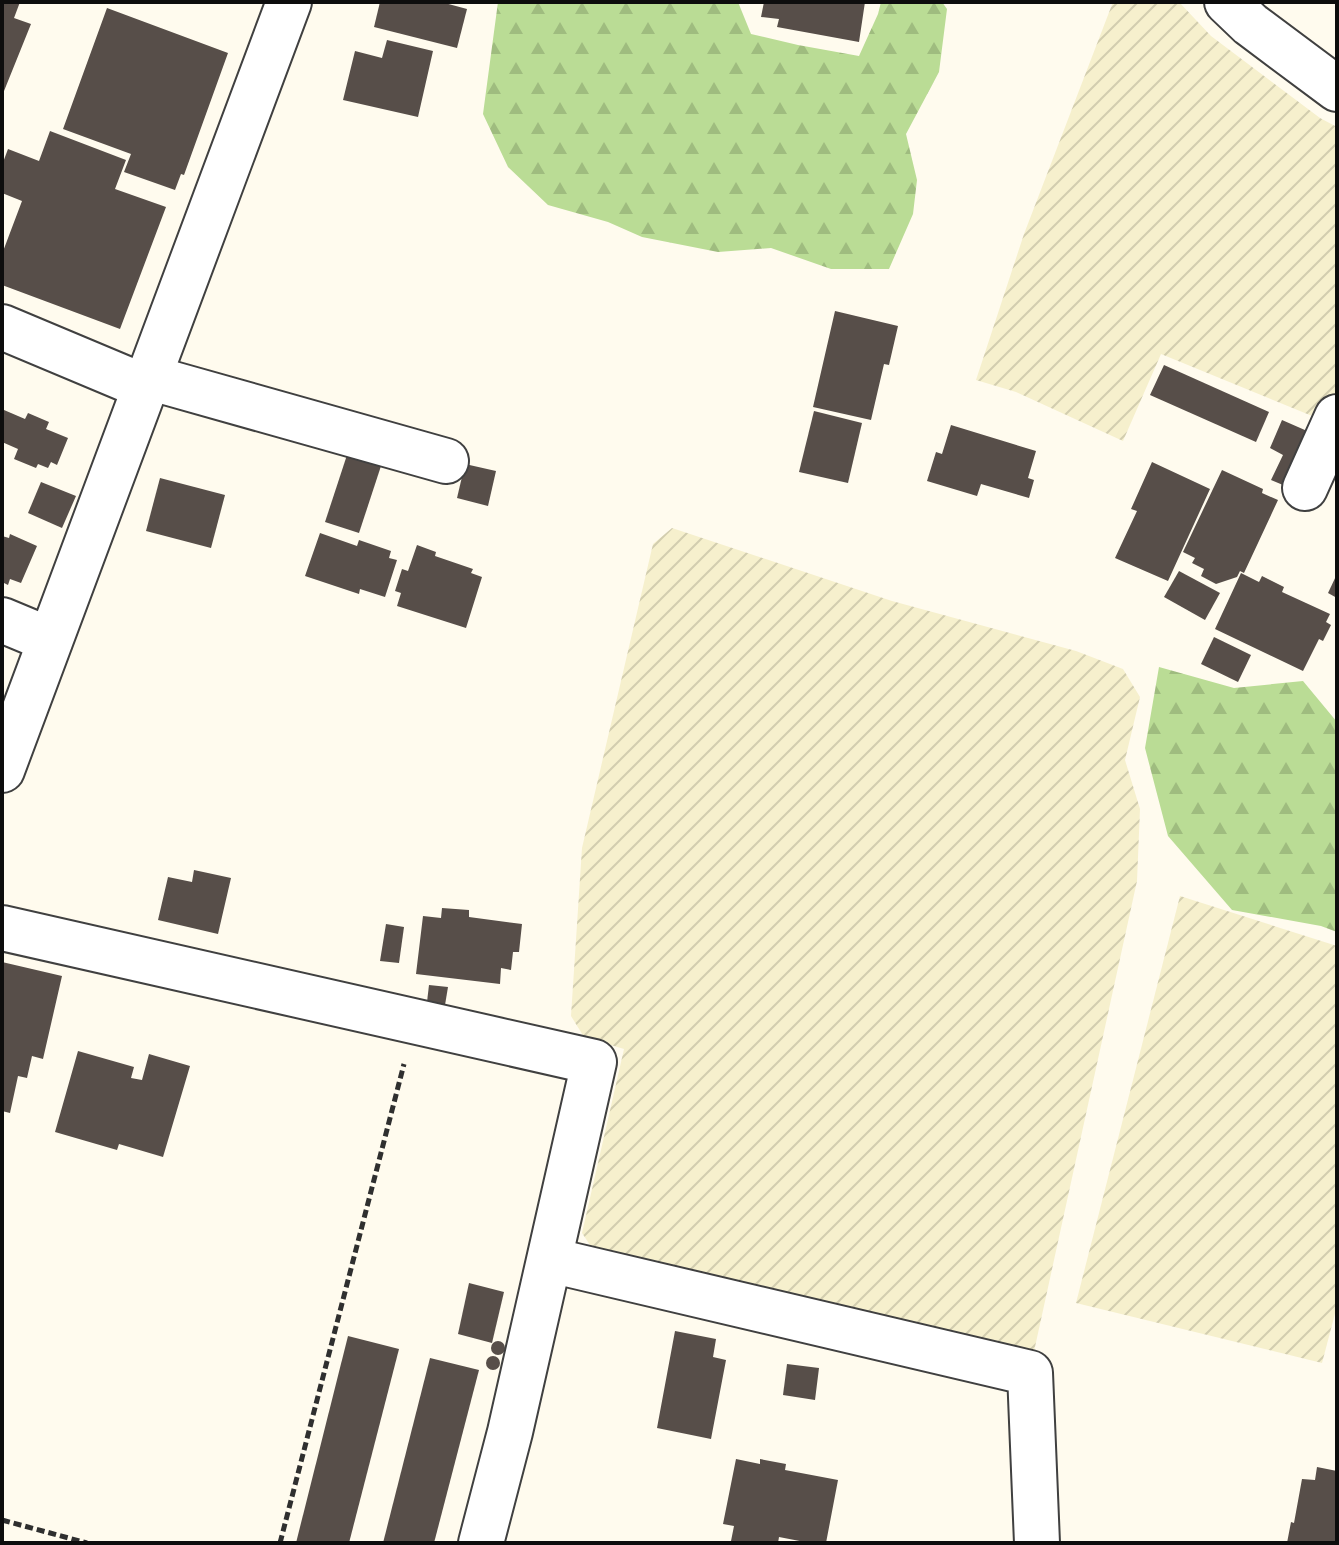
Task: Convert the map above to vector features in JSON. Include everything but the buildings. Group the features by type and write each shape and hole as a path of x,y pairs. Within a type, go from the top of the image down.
{"street":[{"path":"2,770 289,2"},
{"path":"1227,2 1250,24 1337,89"},
{"path":"2,327 146,382 446,461"},
{"path":"1305,488 1337,417"},
{"path":"2,620 50,640"},
{"path":"2,928 594,1062 510,1432 481,1543"},
{"path":"550,1260 1030,1373 1037,1543"}],"path":[{"path":"280,1543 415,1022"},
{"path":"2,1520 87,1543"}],"shaded area":[{"path":"1113,2 1179,2 1211,36 1320,118 1337,127 1337,394 1317,418 1161,354 1123,441 1016,392 976,380 1024,234"},
{"path":"672,528 892,601 1076,651 1123,669 1140,697 1125,760 1140,809 1137,881 1033,1356 596,1254 582,1233 624,1049 584,1037 571,1016 582,848 653,544"},
{"path":"1180,896 1337,946 1337,1306 1322,1363 1076,1303"}],"green space":[{"path":"498,2 738,2 751,34 859,56 881,2 942,2 947,9 939,72 906,134 917,180 913,214 889,269 831,269 771,248 718,252 642,237 608,222 548,205 508,167 483,114"},
{"path":"1159,667 1234,688 1303,681 1337,722 1337,932 1321,926 1232,910 1168,836 1145,748"}]}
